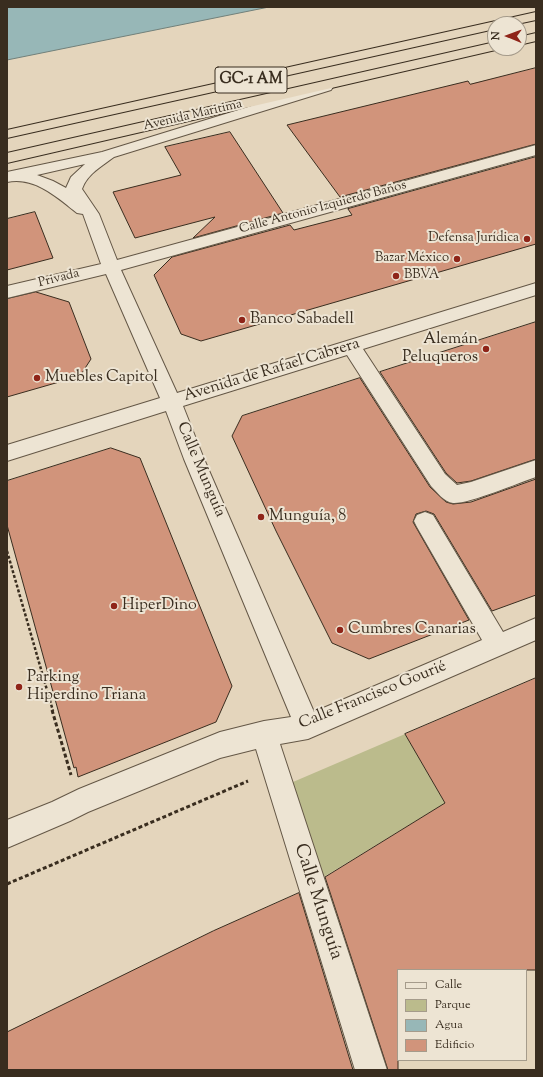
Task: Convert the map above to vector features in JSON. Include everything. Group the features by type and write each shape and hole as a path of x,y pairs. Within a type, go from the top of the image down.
{"highway":[{"name":"Avenida Maritima","path":"7,134 487,27"},
{"name":"Avenida Maritima","path":"7,158 337,84 487,48"}],"street":[{"path":"12,176 109,154 337,84"},
{"name":"Calle Antonio Izquierdo Baños","path":"111,267 536,150"},
{"name":"Calle Munguía","path":"109,154 84,172 76,180 74,189 91,214 111,267 172,402 194,459 308,727"},
{"path":"12,176 35,179 51,184 91,214"},
{"name":"Privada","path":"7,292 111,267"},
{"name":"Avenida de Rafael Cabrera","path":"7,453 536,289"},
{"path":"351,346 438,480 453,494 472,491 536,468"},
{"path":"425,521 498,645"},
{"name":"Calle Francisco Gourié","path":"7,834 61,812 79,802 220,745 264,734 308,727 536,629"},
{"name":"Calle Munguía","path":"264,734 371,1070"}],"path":[{"path":"7,551 79,802"},
{"path":"7,884 255,779"}],"green space":[{"path":"405,734 445,803 322,878 293,782"}],"water":[{"path":"7,7 269,7 7,60"}],"building":[{"path":"536,68 536,144 340,197 287,125 468,81 470,84"},
{"path":"230,132 283,213 193,238 215,217 135,238 113,192 181,175 165,147"},
{"path":"536,157 536,244 201,341 181,334 154,275 172,257 290,225 294,230 352,215 348,209"},
{"path":"35,212 53,258 7,270 7,219"},
{"path":"36,292 69,302 91,359 80,376 7,397 7,299"},
{"path":"536,322 536,459 471,481 457,483 446,473 380,372"},
{"path":"360,378 430,487 446,502 453,504 471,502 536,479 536,595 492,611 434,514 426,511 416,514 413,522 469,620 369,659 332,643 276,531 232,436 242,416"},
{"name":"HiperDino","path":"111,448 140,458 232,686 216,722 78,777 76,767 74,768 7,525 7,481"},
{"path":"536,678 536,970 397,969 398,1070 388,1070 325,877 445,803 405,734"},
{"path":"299,893 353,1070 7,1070 7,1032 213,931"}],"place":[{"name":"Defensa Jurídica","path":"527,239"},
{"name":"Bazar México","path":"457,259"},
{"name":"BBVA","path":"396,276"},
{"name":"Banco Sabadell","path":"242,320"},
{"name":"Alemán Peluqueros","path":"486,349"},
{"name":"Muebles Capitol","path":"37,378"},
{"name":"Munguía, 8","path":"261,517"},
{"name":"HiperDino","path":"114,606"},
{"name":"Cumbres Canarias","path":"340,630"},
{"name":"Parking Hiperdino Triana","path":"19,687"}]}
